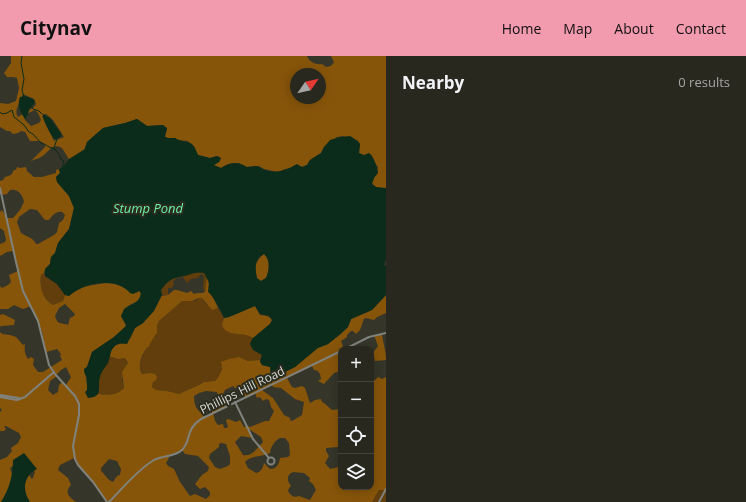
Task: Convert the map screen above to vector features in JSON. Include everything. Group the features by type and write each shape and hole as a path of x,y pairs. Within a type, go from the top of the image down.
{"street":[{"path":"0,188 23,290 37,317 48,361 54,372 73,393 79,404 79,415 73,446 75,461 108,502"},
{"path":"351,346 369,336 386,333"},
{"name":"Phillips Hill Road","path":"108,502 149,463 157,458 174,454 182,450 186,444 191,428 195,423 338,352"},
{"path":"0,396 21,398 28,395 54,372"},
{"path":"235,402 253,439 269,458"},
{"path":"379,502 386,489"}],"shaded area":[{"path":"11,56 307,56 313,63 322,64 326,67 331,66 334,62 331,56 386,56 386,188 377,187 372,183 378,167 373,161 359,153 360,144 343,136 337,137 324,147 321,153 310,160 307,165 302,167 295,165 291,168 278,172 264,169 259,166 246,167 239,163 228,164 221,168 213,165 219,162 221,158 217,156 210,158 198,155 188,141 177,140 175,138 168,138 164,136 167,130 163,125 147,126 137,119 103,128 87,142 84,150 71,159 69,159 61,147 56,146 52,147 41,157 30,162 45,147 45,144 39,141 30,141 25,132 21,131 13,134 10,131 0,127 0,103 8,104 16,101 19,88 17,78 7,77 4,73 11,63","holes":["23,94 34,99 36,104 34,107 18,117 16,112","35,110 41,120 39,123 31,126 24,117 26,114","45,114 53,120 64,137 54,141 42,116"]},
{"path":"17,167 26,167 27,171 34,177 42,177 56,173 56,170 59,169 60,173 56,177 57,182 69,196 74,208 69,229 58,243 55,253 51,257 50,264 41,275 42,292 50,303 53,305 63,301 65,295 69,296 81,288 106,283 116,284 136,293 139,291 141,293 138,301 127,307 121,316 126,325 125,327 114,337 92,352 87,367 84,369 87,387 94,397 98,394 115,394 124,388 122,372 128,363 125,358 118,359 109,356 111,351 114,346 130,339 135,328 143,323 161,296 168,295 174,290 187,293 191,291 194,294 205,292 207,277 211,293 218,308 213,310 211,309 202,298 192,301 182,301 159,321 157,333 143,355 140,362 142,374 155,374 157,377 153,382 152,387 156,390 179,394 204,382 215,381 222,369 221,362 239,357 248,361 260,360 262,365 270,367 271,375 275,381 279,375 295,367 317,348 328,344 341,334 348,327 351,319 372,310 386,295 386,313 374,320 364,319 360,330 356,334 351,331 347,337 341,341 343,346 338,346 338,372 334,373 324,384 318,381 321,379 320,374 314,370 312,366 287,378 292,387 295,388 302,386 305,388 310,403 321,399 322,402 332,410 338,409 338,447 326,448 329,456 325,463 330,469 338,467 338,490 374,490 374,380 378,377 382,379 386,377 386,490 379,490 372,502 107,502 92,480 78,466 74,458 60,465 58,470 68,478 71,485 68,490 68,494 76,502 28,502 24,492 25,485 29,475 32,479 35,472 25,458 10,468 13,477 5,502 0,502 0,460 7,457 12,451 11,448 18,443 21,437 19,433 6,426 4,426 6,429 4,431 0,431 0,412 2,410 0,408 0,332 2,334 16,337 23,345 25,344 26,355 28,359 31,357 34,359 33,365 38,372 43,372 62,360 60,356 61,354 57,349 46,352 42,332 31,306 23,309 14,305 8,309 0,309 0,286 2,288 8,285 11,282 9,275 18,271 13,251 7,252 0,256 0,244 6,240 4,231 0,228 0,212 2,210 7,218 13,218 20,210 24,202 23,197 18,191 15,190 10,190 7,194 2,195 0,181 11,175 14,170 16,170","holes":["30,209 37,210 45,220 49,220 58,212 62,212 65,215 63,220 59,223 57,232 38,244 36,244 32,238 21,233 17,222 19,217","65,304 75,314 70,318 68,325 59,322 55,316 59,308","66,367 71,377 66,385 62,382 59,385 58,392 53,395 48,390 50,381 57,376 56,375","272,385 273,387 281,388 295,399 304,402 302,415 292,421 290,420 290,418 284,415 273,398 262,390","233,386 235,388 239,388 245,397 255,393 257,398 260,397 263,401 266,399 269,400 274,411 269,421 265,421 250,427 244,427 240,420 236,422 228,419 226,420 228,427 224,428 223,424 218,425 215,421 213,413 226,406 223,394 225,390","206,391 217,392 220,402 215,407 210,406 212,413 206,417 200,412 195,403 194,396","249,429 261,437 263,442 254,452 249,455 243,455 235,442 241,436 253,438","285,438 289,443 290,455 288,457 280,458 277,466 272,469 264,463 262,470 256,473 248,468 245,462 251,458 270,453 276,440","221,443 226,444 230,456 230,464 220,469 215,467 209,458 210,454 219,447 219,444","182,450 185,454 198,456 209,467 208,471 202,475 195,484 200,489 205,487 210,492 210,495 206,499 195,494 190,496 180,482 174,469 166,463 169,458 168,456","109,459 117,461 121,469 120,475 117,476 113,482 109,480 101,471 101,468","293,472 304,473 310,478 309,481 313,484 316,490 310,500 299,496 294,497 290,494 288,491 291,486 288,480 289,475"]},
{"path":"264,254 268,259 268,272 266,278 259,281 255,270 258,259"},
{"path":"194,272 204,273 207,277 205,292 203,288 204,276 201,274 198,278 191,279 187,283 183,277 176,278"},
{"path":"44,273 45,276 57,284 65,295 63,301 53,305 44,296 42,292 41,275"},
{"path":"176,278 173,282 174,284 172,288 168,288 168,295 162,295 161,290 169,281"},
{"path":"202,298 213,310 218,308 224,318 223,321 231,333 248,335 253,338 253,350 262,354 260,360 248,361 239,357 221,364 222,369 218,379 215,381 204,382 179,394 156,390 152,387 153,382 148,373 142,374 139,367 146,349 157,333 159,321 182,301 195,301"},
{"path":"255,306 260,315 268,316 272,320 269,325 253,338 231,333 224,329 222,325 224,318"},
{"path":"3,314 15,320 14,325 0,327 0,315"},
{"path":"382,334 386,360 375,361 374,352 378,346 374,335"},
{"path":"109,356 118,359 125,358 128,364 122,379 124,388 115,394 98,394 99,377 108,362"},
{"path":"379,490 386,490 386,502 372,502"}],"water":[{"path":"25,96 35,101 25,119 20,111 19,104 20,97"},
{"path":"43,114 50,118 61,133 61,136 57,139 54,139 50,133 45,123"},
{"name":"Stump Pond","path":"137,119 147,126 163,125 167,128 165,137 189,142 194,146 198,155 210,158 217,156 221,158 219,162 214,165 221,168 228,164 234,163 247,167 257,166 274,172 286,170 297,164 302,167 307,165 310,160 321,153 330,140 350,136 358,141 360,144 359,153 364,155 369,153 376,165 378,173 372,184 376,187 386,188 386,259 384,265 386,266 386,295 372,310 351,319 348,327 328,344 318,348 295,367 279,375 275,381 273,381 270,367 262,365 260,362 262,355 253,350 250,344 252,339 271,323 271,318 260,314 255,306 224,318 217,304 208,292 209,282 204,273 196,273 173,279 161,290 162,295 154,311 143,323 135,328 127,344 118,344 113,348 110,359 99,380 98,393 96,396 88,398 85,392 87,390 87,377 84,369 87,367 92,352 114,337 125,327 126,325 121,316 124,309 135,303 139,299 141,293 139,291 133,294 130,293 117,284 100,283 83,287 69,296 65,295 57,284 45,276 45,269 50,264 51,257 55,253 58,243 69,229 74,208 69,196 57,182 56,177 60,173 59,169 62,168 69,159 85,149 87,142 103,128","holes":["264,254 269,266 268,272 266,278 261,281 257,278 256,264 261,256"]},
{"path":"24,453 37,469 29,475 25,484 27,497 30,502 1,502 10,482 13,460"}],"waterway":[{"path":"22,56 21,63 24,79 22,90 24,97"},
{"path":"31,106 33,109 42,114"},
{"path":"0,112 2,114 12,110 14,117 24,125 29,132 33,134 40,142 55,150"},
{"path":"57,139 54,148 60,156 60,159 64,161 62,168"}]}
